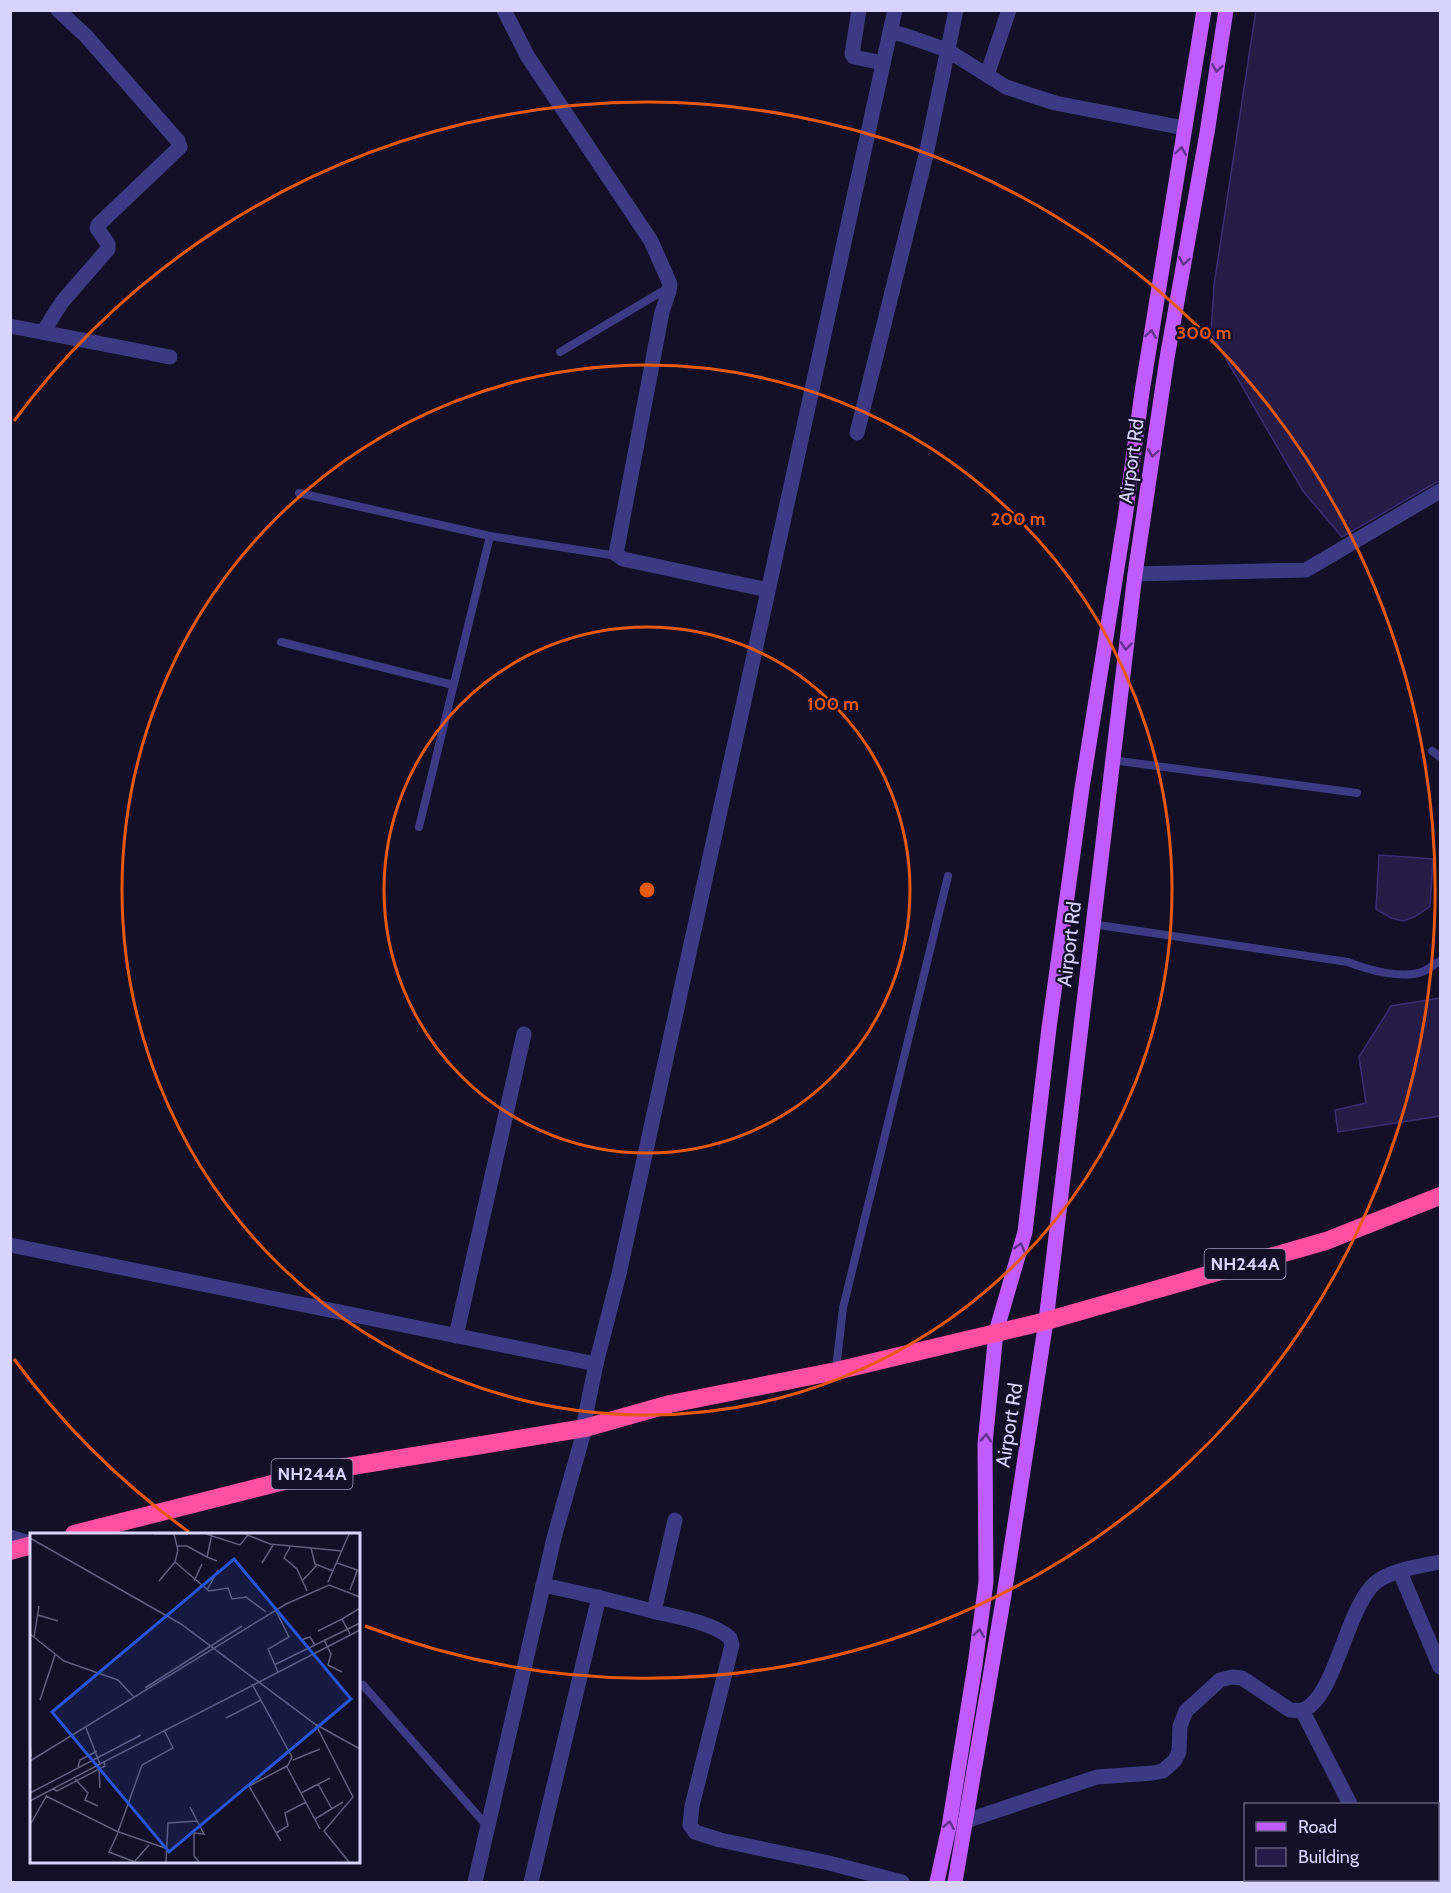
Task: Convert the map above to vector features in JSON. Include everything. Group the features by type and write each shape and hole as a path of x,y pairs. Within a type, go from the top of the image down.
{"highway":[{"name":"NH244A","path":"78,1533 328,1470 585,1428 670,1404 836,1371 1046,1321 1326,1241 1440,1196"},
{"path":"10,1551 30,1546"}],"main road":[{"path":"937,1882 951,1816 986,1582 985,1444 996,1332 1024,1232 1080,799 1204,10"},
{"name":"Airport Rd","path":"955,1882 1006,1584 1046,1321 1135,574 1167,358 1207,133 1226,10"}],"street":[{"path":"44,332 62,302 107,252 108,244 97,228 98,225 180,147 178,141 86,36 58,10"},
{"path":"504,10 528,57 651,241 668,276 669,288 662,312 624,506 617,556 768,590"},
{"path":"860,10 852,54 854,57 883,63"},
{"path":"475,1882 554,1538 585,1428 596,1364 619,1274 883,63 897,33 895,10"},
{"path":"857,433 926,155 956,10"},
{"path":"987,75 1009,10"},
{"path":"897,33 933,44 1006,87 1055,103 1184,128"},
{"path":"10,326 170,357"},
{"path":"1135,574 1306,570 1440,491"},
{"path":"456,1336 524,1034"},
{"path":"10,1245 596,1364"},
{"path":"654,1611 675,1520"},
{"path":"10,1537 30,1544"},
{"path":"966,1821 1097,1777 1163,1771 1175,1760 1179,1752 1180,1726 1186,1712 1220,1680 1232,1677 1242,1678 1290,1710 1302,1710 1310,1706 1323,1690 1352,1620 1366,1593 1379,1580 1440,1562"},
{"path":"1400,1572 1440,1667"},
{"path":"543,1585 654,1611 714,1629 726,1635 732,1642 692,1806 690,1825 692,1829 720,1840 829,1863 902,1882"},
{"path":"531,1882 598,1597"},
{"path":"1302,1710 1349,1803"}],"lane":[{"path":"560,352 669,288"},
{"path":"299,493 490,536 617,556"},
{"path":"419,827 490,536"},
{"path":"281,642 453,685"},
{"path":"1431,751 1440,757"},
{"path":"1112,760 1357,793"},
{"path":"836,1371 843,1308 948,876"},
{"path":"1092,924 1348,963 1403,975 1423,972 1440,961"},
{"path":"363,1685 488,1828"}],"building":[{"path":"1256,10 1440,10 1440,481 1342,537 1303,491 1211,333 1214,285"},
{"path":"1379,855 1433,859 1430,906 1404,921 1391,918 1376,909"},
{"path":"1440,998 1440,1116 1338,1132 1335,1110 1366,1103 1359,1057 1391,1006"}]}
